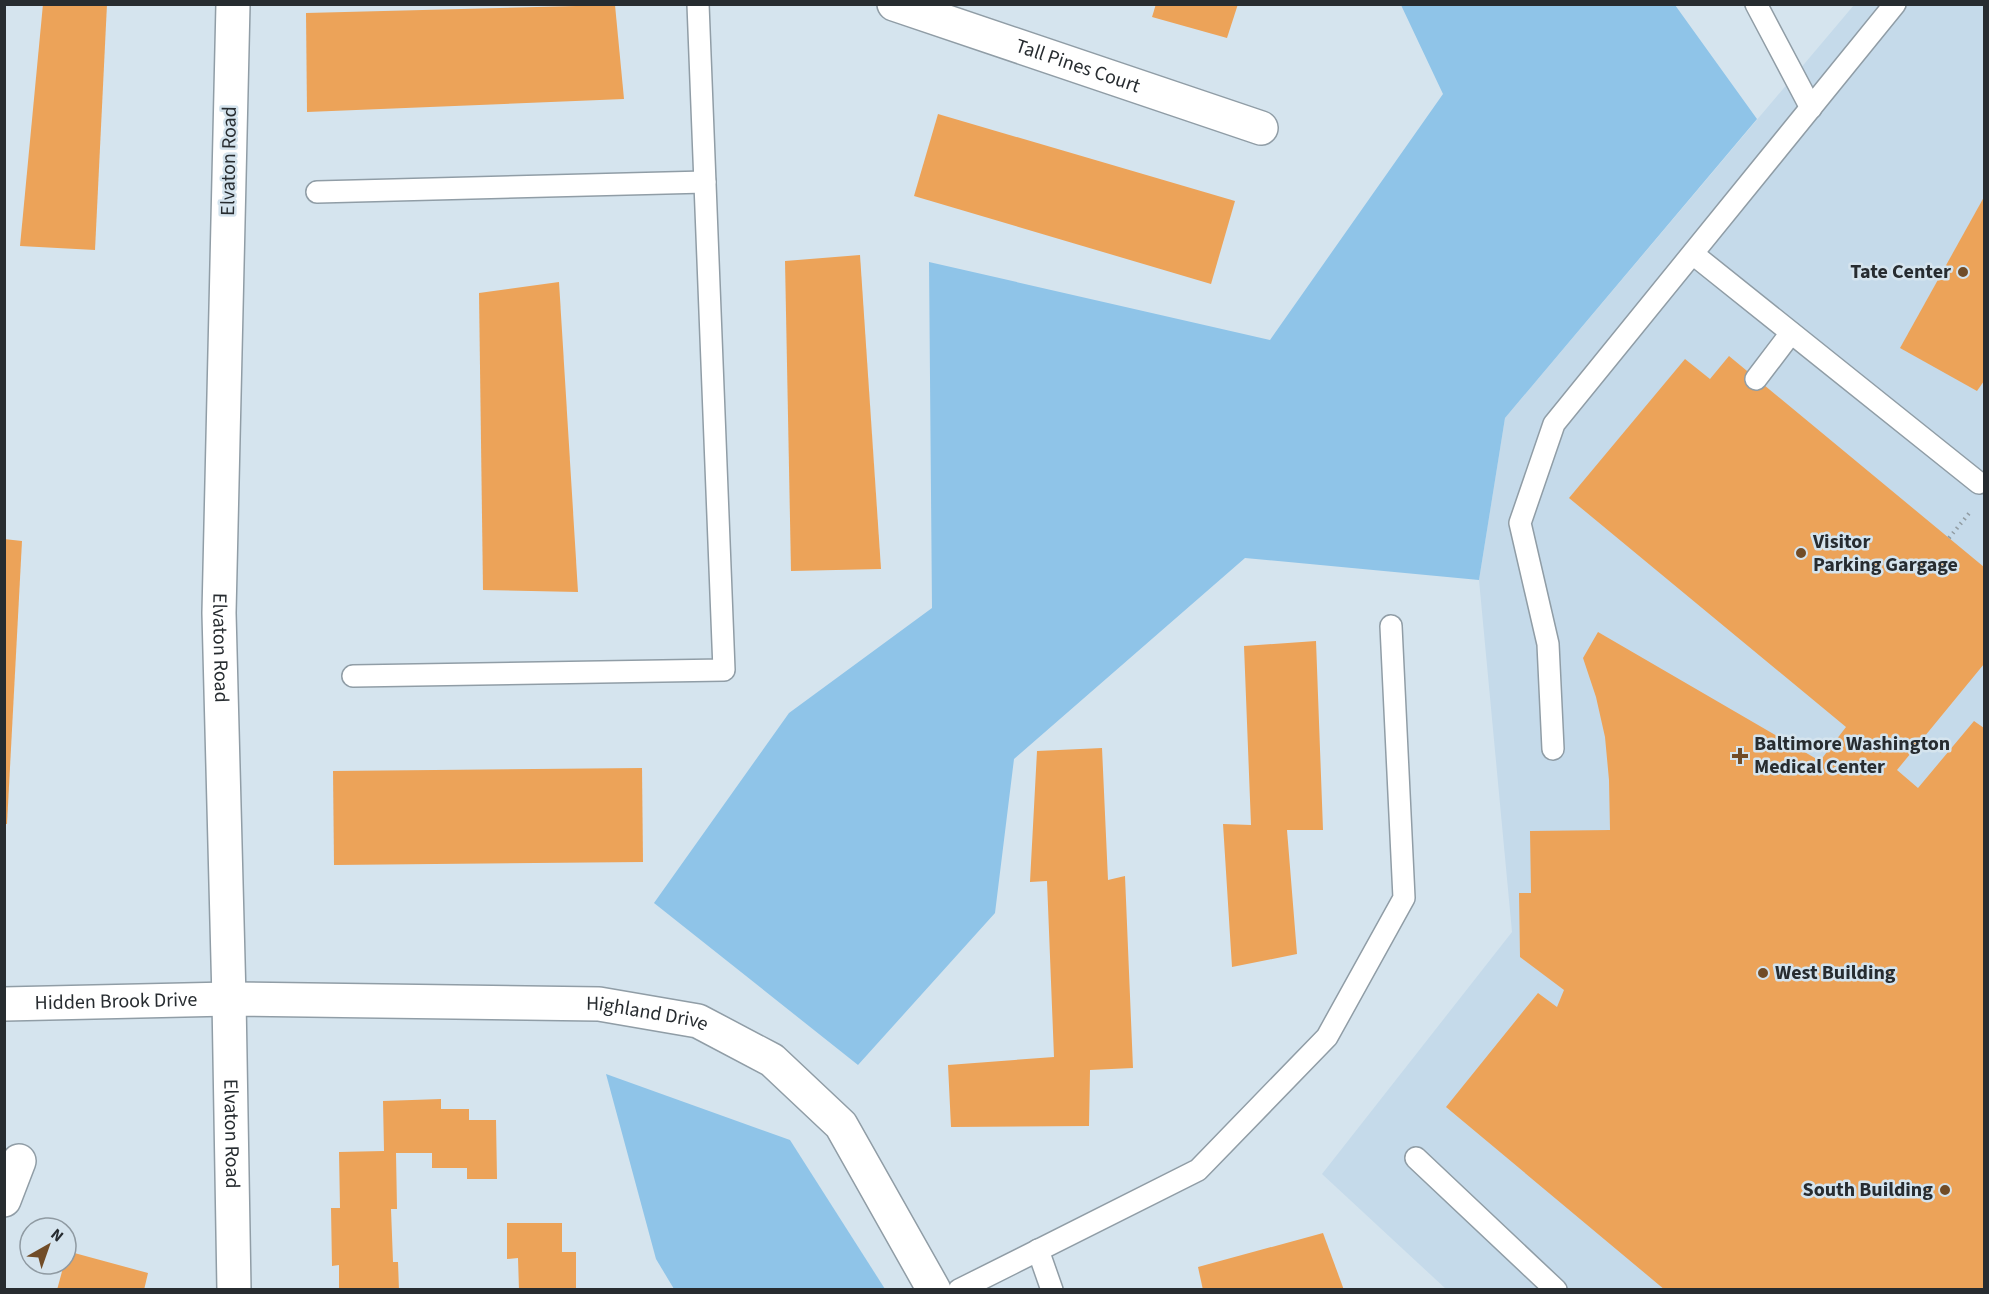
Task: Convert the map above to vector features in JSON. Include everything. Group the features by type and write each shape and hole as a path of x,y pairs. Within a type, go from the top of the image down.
{"street":[{"name":"Elvaton Road","path":"233,4 219,614 230,999 234,1290"},
{"name":"Tall Pines Court","path":"894,4 1262,128"},
{"name":"Hidden Brook Drive","path":"4,1004 230,999"},
{"name":"Highland Drive","path":"230,999 599,1004 698,1021 772,1060 841,1125 934,1290"},
{"path":"4,1200 19,1161"}],"lane":[{"path":"353,676 724,670 698,4"},
{"path":"1756,4 1810,108"},
{"path":"1554,749 1548,644 1520,523 1554,424 1895,4"},
{"path":"317,192 705,182"},
{"path":"1693,254 1791,333 1978,493"},
{"path":"1756,379 1791,333"},
{"path":"959,1290 1198,1170 1327,1037 1404,898 1391,626"},
{"path":"1416,1158 1556,1290"},
{"path":"1038,1250 1052,1290"}],"path":[{"path":"1949,538 1978,493"}],"shaded area":[{"path":"1401,5 1675,5 1757,119 1505,418 1479,580 1245,558 1014,759 995,913 858,1065 654,903 789,713 932,608 929,262 1270,340 1443,94"},
{"name":"Baltimore Washington Medical Center","path":"1854,5 1984,5 1984,1289 1446,1289 1322,1174 1512,932 1479,580 1505,418"},
{"path":"606,1074 790,1140 885,1289 674,1289 656,1259"}],"building":[{"path":"43,4 107,4 95,250 20,246"},
{"path":"1156,4 1238,4 1227,38 1152,17"},
{"path":"615,5 624,99 307,112 306,13"},
{"path":"938,114 1235,201 1211,284 914,196"},
{"name":"Tate Center","path":"1984,197 1984,381 1977,391 1900,348"},
{"path":"860,255 881,569 791,571 785,261"},
{"path":"559,282 578,592 483,590 479,293"},
{"name":"West Building","path":"1729,356 1984,567 1984,664 1897,770 1918,788 1974,721 1984,728 1984,1290 1665,1290 1446,1107 1538,993 1557,1007 1564,990 1520,957 1519,893 1531,893 1530,831 1610,830 1605,737 1596,697 1583,658 1598,632 1820,761 1846,727 1569,498 1685,359 1710,379"},
{"path":"4,539 22,541 7,824 4,824"},
{"path":"1316,641 1323,830 1287,830 1297,954 1232,967 1223,824 1251,825 1244,646"},
{"path":"1102,748 1108,880 1125,876 1133,1068 1090,1070 1089,1126 951,1127 948,1065 1054,1057 1047,881 1030,882 1037,751"},
{"path":"642,768 643,862 334,865 333,771"},
{"path":"441,1099 441,1109 469,1109 469,1120 496,1120 497,1179 467,1179 467,1168 432,1168 432,1153 396,1153 397,1209 391,1209 393,1262 398,1262 399,1290 339,1290 339,1265 332,1266 331,1208 340,1208 339,1152 384,1151 383,1101"},
{"path":"507,1223 562,1223 562,1252 576,1252 576,1290 519,1290 518,1258 507,1259"},
{"path":"1323,1233 1344,1290 1203,1290 1198,1267"},
{"path":"78,1254 148,1273 144,1290 57,1290 61,1276 78,1276"}],"place":[{"name":"Tate Center","path":"1963,272"},
{"name":"Visitor Parking Gargage","path":"1801,553"},
{"name":"Baltimore Washington Medical Center","path":"1740,756"},
{"name":"West Building","path":"1763,973"},
{"name":"South Building","path":"1945,1190"}]}
